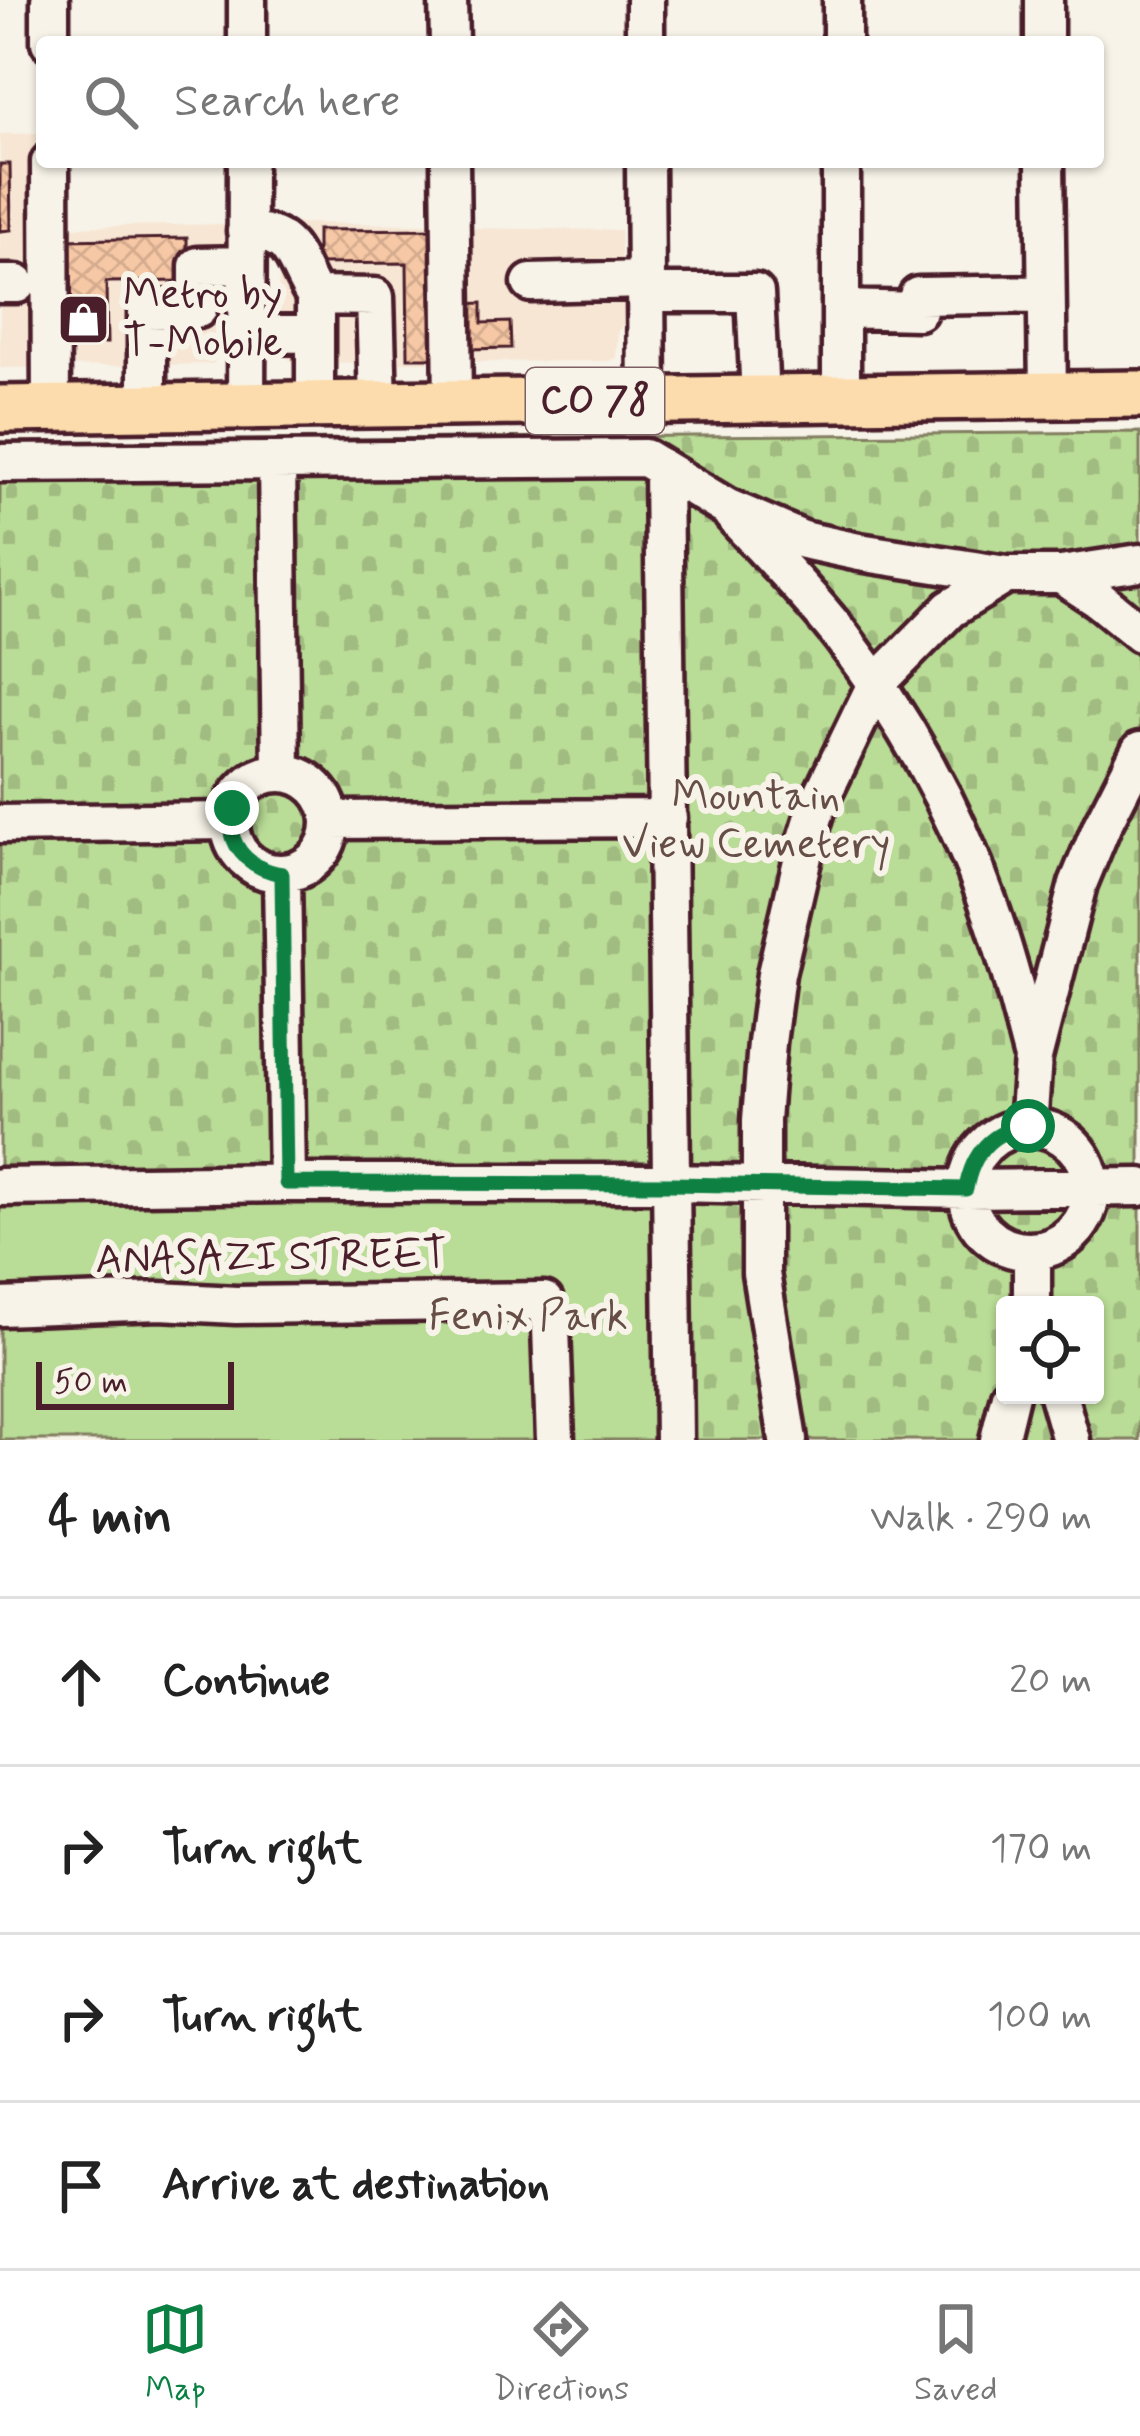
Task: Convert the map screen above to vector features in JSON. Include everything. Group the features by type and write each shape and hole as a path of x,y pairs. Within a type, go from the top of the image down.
{"main road":[{"name":"CO 78","path":"0,409 1140,394"}],"street":[{"path":"50,0 50,36"},
{"path":"247,0 247,36"},
{"path":"448,0 449,36"},
{"path":"645,0 645,36"},
{"path":"842,0 842,36"},
{"path":"1044,0 1044,36"},
{"path":"50,168 51,409"},
{"path":"246,406 247,168"},
{"path":"450,168 453,403"},
{"path":"645,168 647,401"},
{"path":"841,398 842,168"},
{"path":"1045,168 1048,394"},
{"path":"147,407 147,310 198,309 198,266 246,248 268,232 294,251 315,296 315,405"},
{"path":"530,283 755,293 760,399"},
{"path":"841,309 918,311 918,296 1046,294"},
{"path":"315,296 375,297 378,404"},
{"path":"246,335 315,333"},
{"path":"0,463 645,458 726,507 803,540 859,553 1006,575 1061,575 1140,562"},
{"path":"277,461 281,772"},
{"path":"663,470 674,1440"},
{"path":"726,507 840,634 924,764 979,880 1033,1058"},
{"path":"788,1440 761,1273 760,1186 766,1043 776,974 807,839 818,804 875,684 950,609 1006,575"},
{"path":"1061,575 1140,632"},
{"path":"1028,1126 1033,1058 1078,884 1140,751"},
{"path":"281,772 314,785 326,800 331,820 320,855 304,868 282,874 254,866 241,854 232,838 230,820 247,784 281,772"},
{"path":"331,820 668,818"},
{"path":"0,824 230,820"},
{"path":"282,874 286,1183"},
{"path":"1028,1126 1054,1131 1074,1144 1089,1168 1092,1187 1090,1208 1079,1228 1064,1242 1032,1252 994,1241 980,1228 966,1189 981,1149 998,1135 1028,1126"},
{"path":"0,1187 286,1183 1140,1187"},
{"path":"1032,1252 1033,1296"},
{"name":"ANASAZI STREET","path":"0,1307 160,1301 236,1305 544,1300 551,1327 555,1440"},
{"path":"999,1440 1008,1404"},
{"path":"1061,1404 1071,1440"}],"shaded area":[{"path":"36,133 36,168 44,168 62,227 226,224 227,331 220,336 220,353 213,364 0,368 0,134"},
{"path":"277,223 620,230 625,323 618,331 616,358 293,363 280,336"}],"green space":[{"name":"Mountain View Cemetery","path":"1140,432 1140,1440 656,1440 653,1193 0,1199 0,442"},
{"name":"Fenix Park","path":"653,1192 654,1440 0,1440 0,1199"}],"building":[{"path":"0,164 10,164 11,230 0,231"},
{"path":"444,229 445,358 408,358 407,263 317,264 317,230"},
{"path":"187,238 187,281 106,282 107,343 63,343 62,240"},
{"path":"482,303 482,323 510,322 511,348 467,349 461,304"}],"place":[{"name":"Metro by T-Mobile","path":"84,319"}],"route":[{"path":"232,808 232,838 241,854 254,866 282,874 286,1183 966,1189 981,1149 998,1135 1028,1126"}]}
